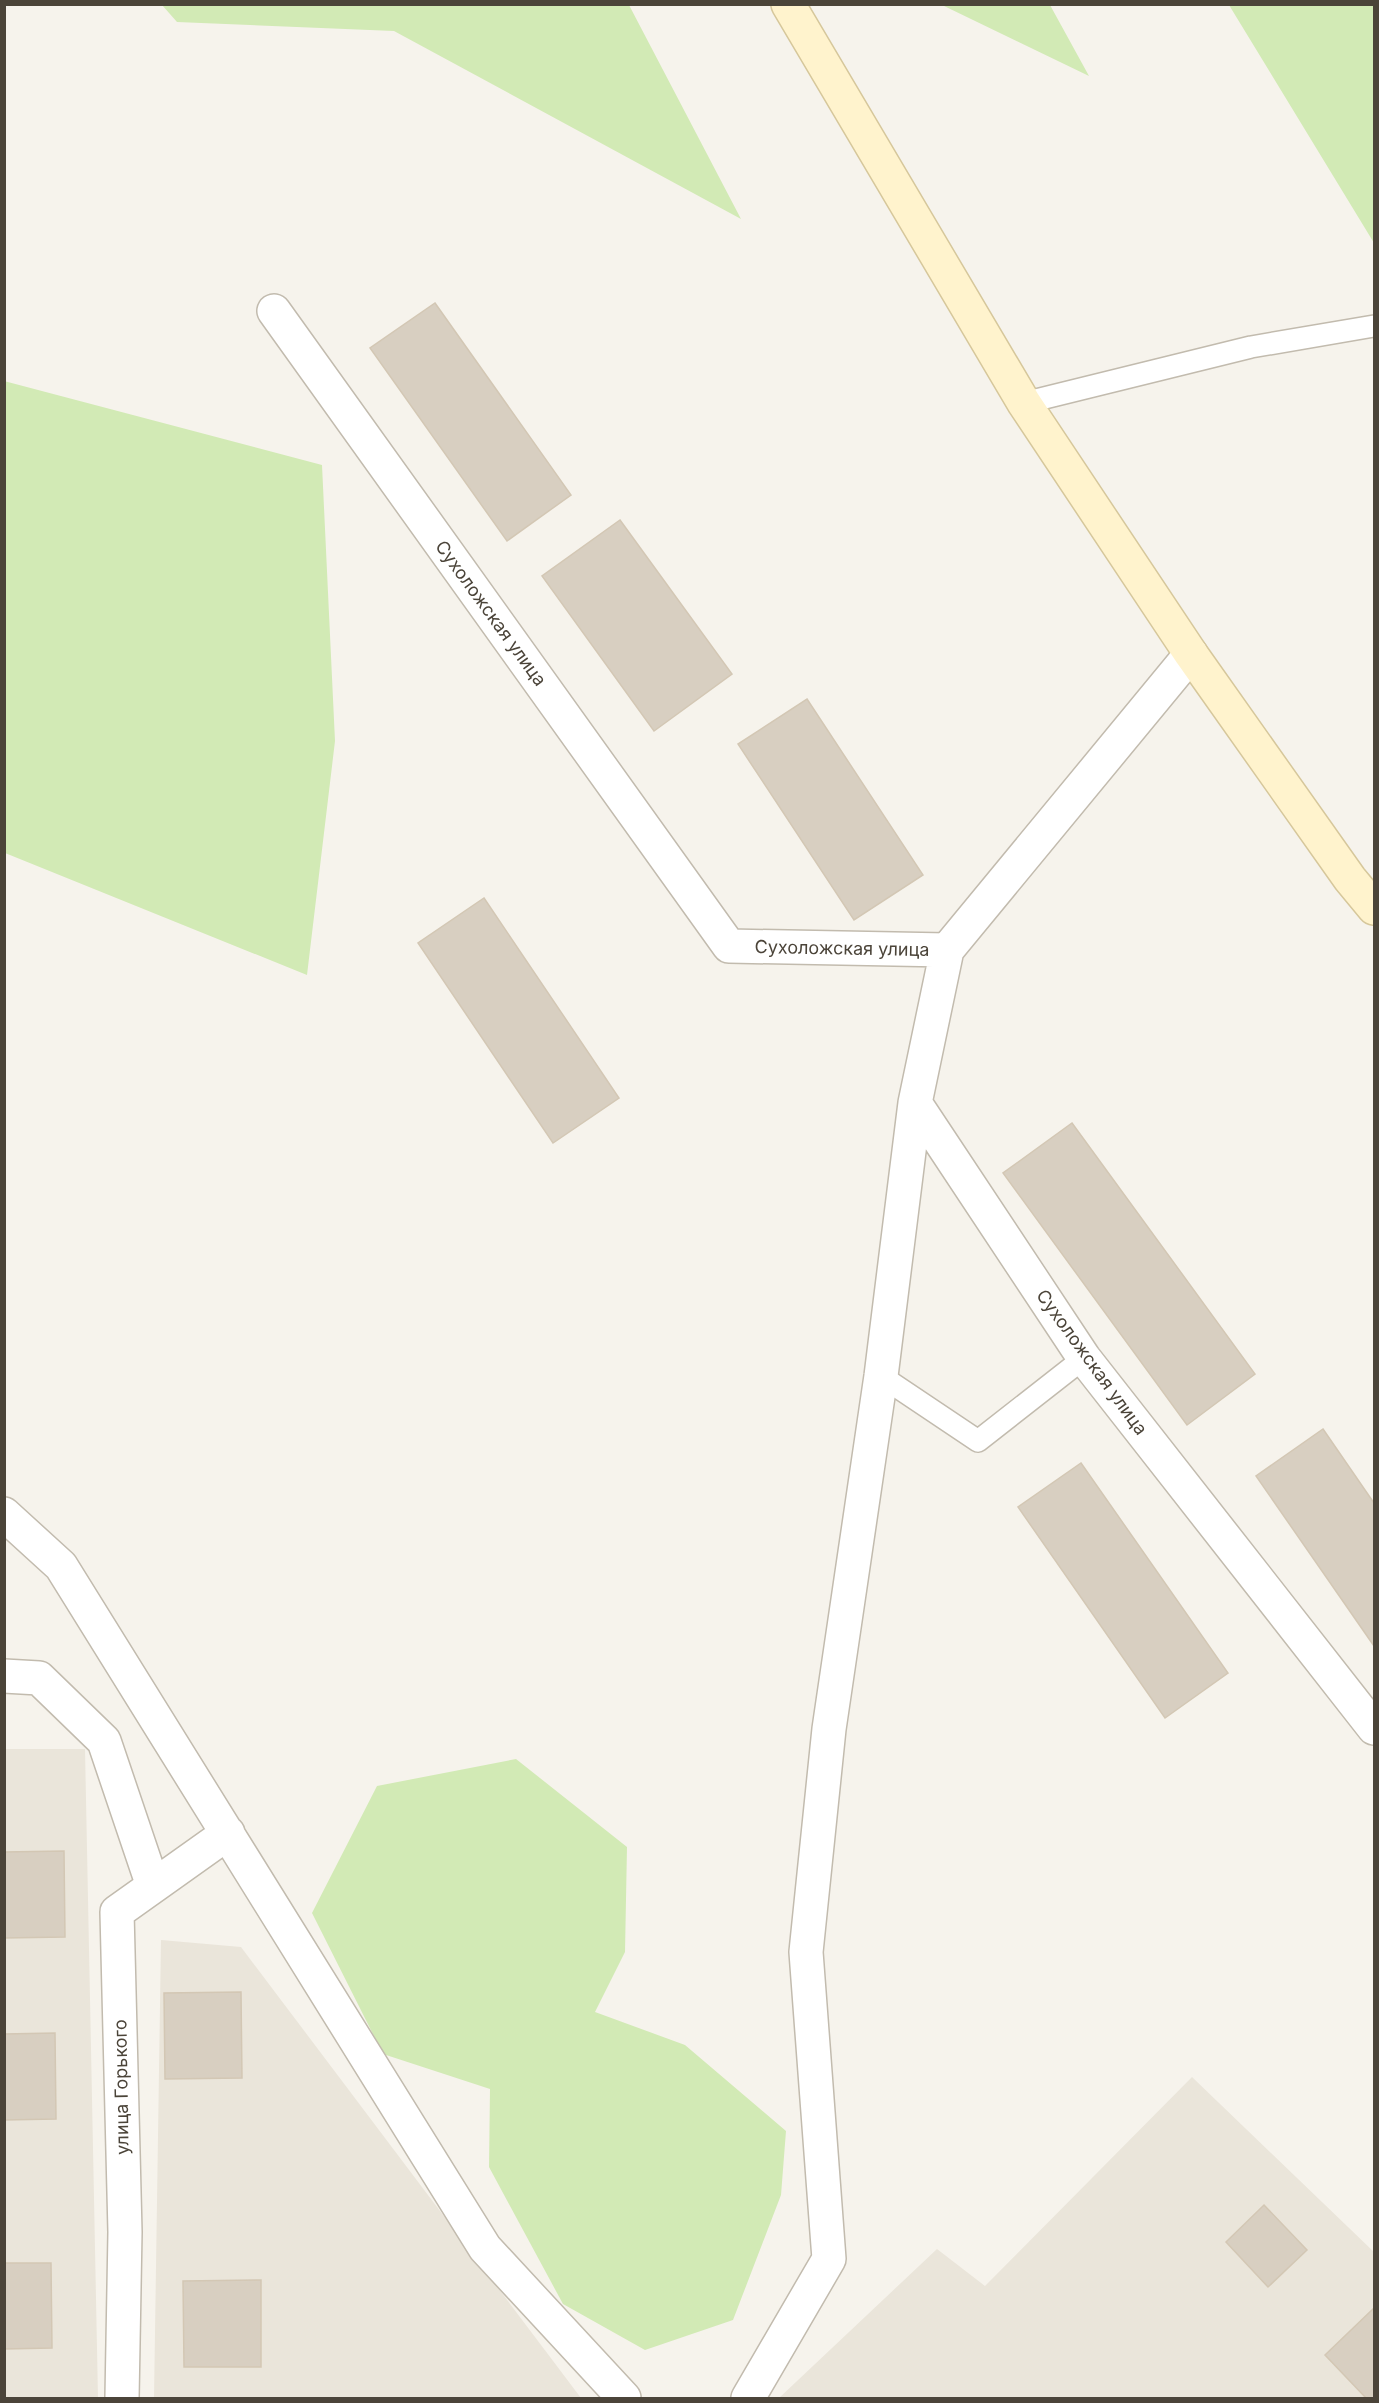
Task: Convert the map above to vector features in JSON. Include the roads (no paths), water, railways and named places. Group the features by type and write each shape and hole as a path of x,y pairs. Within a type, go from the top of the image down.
{"main road":[{"path":"788,4 1024,403 1191,654 1350,879 1374,908"}],"street":[{"name":"Сухоложская улица","path":"274,310 729,946 947,950 915,1102 1084,1358 1374,1728"},
{"path":"947,950 1191,654"},
{"path":"748,2398 829,2259 806,1952 829,1729 881,1376 915,1102"},
{"path":"4,1514 61,1566 486,2248 624,2398"},
{"path":"4,1676 39,1678 104,1741 153,1886"},
{"name":"улица Горького","path":"122,2398 125,2232 117,1912 228,1833"}],"lane":[{"path":"1024,403 1251,347 1374,326"},
{"path":"881,1376 978,1441 1084,1358"}]}
